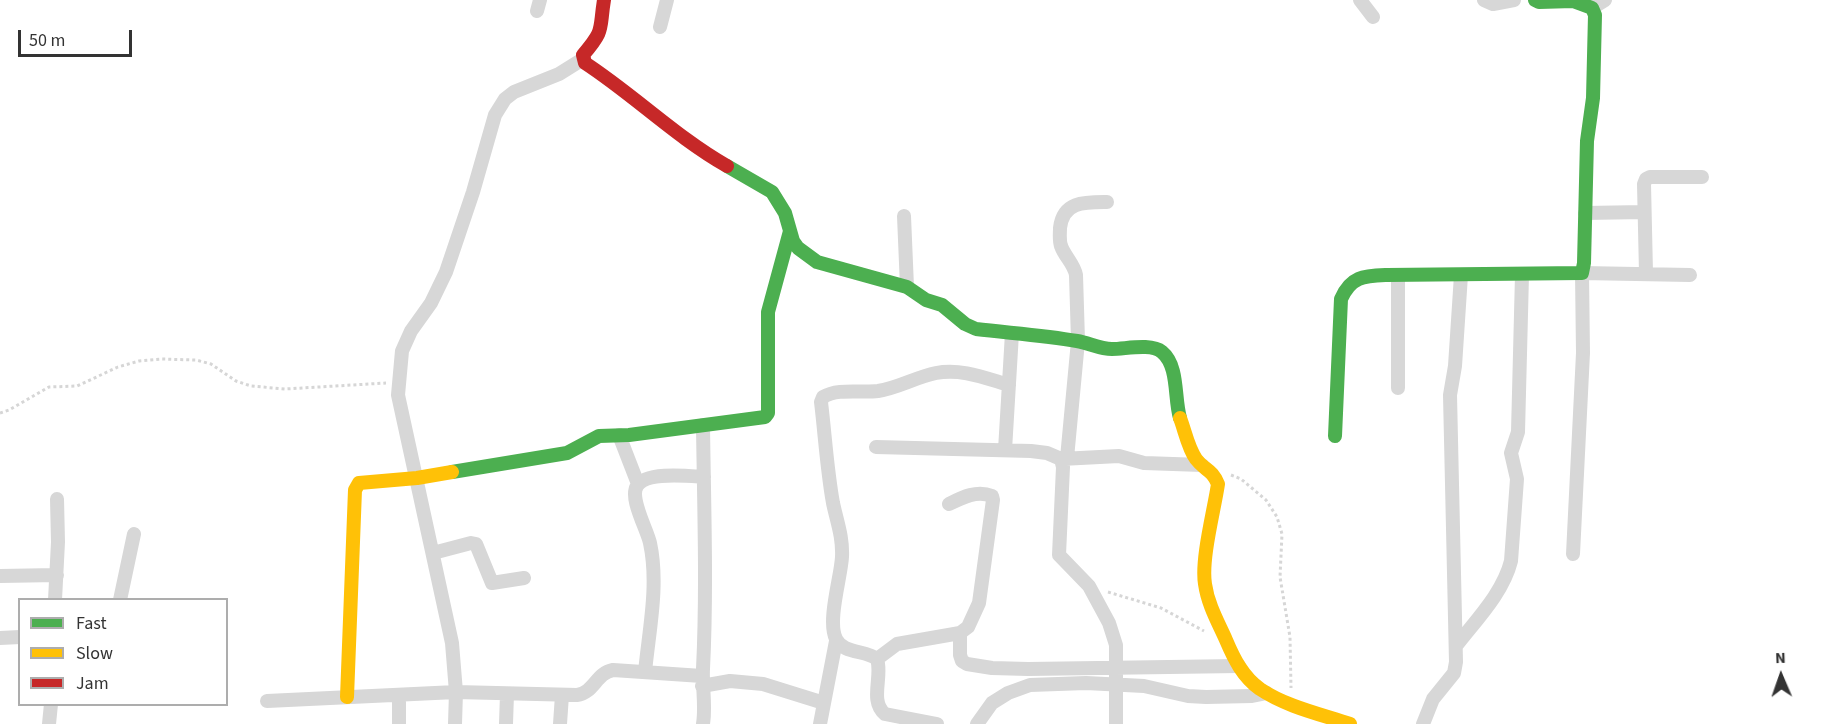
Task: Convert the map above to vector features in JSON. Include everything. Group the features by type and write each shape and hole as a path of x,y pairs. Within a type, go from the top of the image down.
{"street":[{"path":"455,724 456,692 452,643 398,395 404,345 431,303 446,272 473,192 495,115 514,92 559,74 583,59 583,55 600,33 604,0"},
{"path":"660,27 666,0"},
{"path":"1360,0 1373,17"},
{"path":"1485,0 1493,4 1514,0"},
{"path":"1535,0 1539,2 1574,1 1592,8 1595,15 1593,98 1587,141 1582,273 1583,353 1573,554"},
{"path":"1592,8 1605,0"},
{"path":"583,59 585,63 610,79 699,150 772,192 785,213 793,241 798,248 817,262 907,287 926,300 942,305 970,327 1078,341 1109,349 1154,348 1162,352 1172,370 1177,408 1194,456 1217,478 1204,582 1206,594 1227,644 1249,680 1267,693 1292,704 1308,719 1350,724"},
{"path":"1646,273 1644,184 1646,179 1650,177 1702,177"},
{"path":"1107,202 1074,204 1068,209 1060,225 1061,248 1075,269 1076,275 1078,341 1063,467 1059,555 1089,586 1109,623 1116,645 1116,724"},
{"path":"1585,213 1644,212"},
{"path":"904,216 907,287"},
{"path":"347,697 355,490 359,483 417,478 567,453 599,436 765,417 768,413 768,312 790,231"},
{"path":"1335,436 1341,299 1345,288 1352,281 1365,276 1398,275 1646,273 1690,275"},
{"path":"1398,275 1398,388"},
{"path":"1423,724 1433,699 1454,673 1456,663 1450,395 1455,366 1461,275"},
{"path":"1455,646 1499,589 1508,574 1511,561 1516,484 1511,453 1518,432 1522,275"},
{"path":"1005,450 1012,333"},
{"path":"820,724 836,641 834,632 835,591 843,543 833,504 821,402 823,397 837,392 888,389 936,373 974,374 1009,385"},
{"path":"703,425 705,604 703,724"},
{"path":"619,435 638,484 635,493 636,502 650,542 654,577 645,672"},
{"path":"876,447 1005,450 1047,453 1064,459 1119,456 1144,463 1202,465"},
{"path":"638,484 672,475 704,477"},
{"path":"877,659 897,644 960,633 968,627 979,603 993,500 992,496 987,494 976,494 964,496 949,504"},
{"path":"55,598 57,499"},
{"path":"120,598 134,534"},
{"path":"433,553 471,543 476,544 492,583 524,578"},
{"path":"0,576 57,575"},
{"path":"960,633 960,655 962,661 967,664 1028,669 1239,666"},
{"path":"0,638 18,637"},
{"path":"836,641 842,646 877,659"},
{"path":"877,659 879,724"},
{"path":"267,701 456,692 582,695 587,693 607,671 645,672 702,681 763,684 824,703"},
{"path":"977,724 992,703 1008,693 1030,685 1117,684 1144,686 1188,696 1206,697 1252,696 1267,693"},
{"path":"506,724 507,694"},
{"path":"399,695 399,724"},
{"path":"560,724 562,695"},
{"path":"49,724 51,706"},
{"path":"880,710 885,714 937,724"}],"path":[{"path":"0,413 49,387 77,386 118,367 139,361 161,359 196,360 211,364 236,381 251,386 285,390 376,382 400,384"},
{"path":"1217,478 1226,475 1241,479 1266,500 1277,517 1282,534 1280,577 1290,637 1292,704"},
{"path":"1089,586 1161,608 1227,644"}],"traffic: fast":[{"path":"1335,436 1341,299 1354,282 1365,277 1387,275 1582,273 1587,141 1593,98 1595,15 1592,8 1573,1 1539,2 1535,0"},
{"path":"727,166 772,192 785,213 793,241 798,248 817,262 907,287 926,300 942,305 965,324 976,329 1064,339 1108,349 1145,347 1157,349 1171,365 1180,418"},
{"path":"452,472 567,453 599,436 629,435 765,417 768,413 768,312 790,231"}],"traffic: slow":[{"path":"1180,418 1193,455 1213,475 1218,484 1206,548 1205,584 1208,599 1236,661 1249,679 1270,695 1281,701 1350,724"},
{"path":"347,697 355,490 359,483 417,478 452,472"}],"traffic: jam":[{"path":"604,0 600,29 595,40 583,55 585,63 690,142 727,166"}]}
